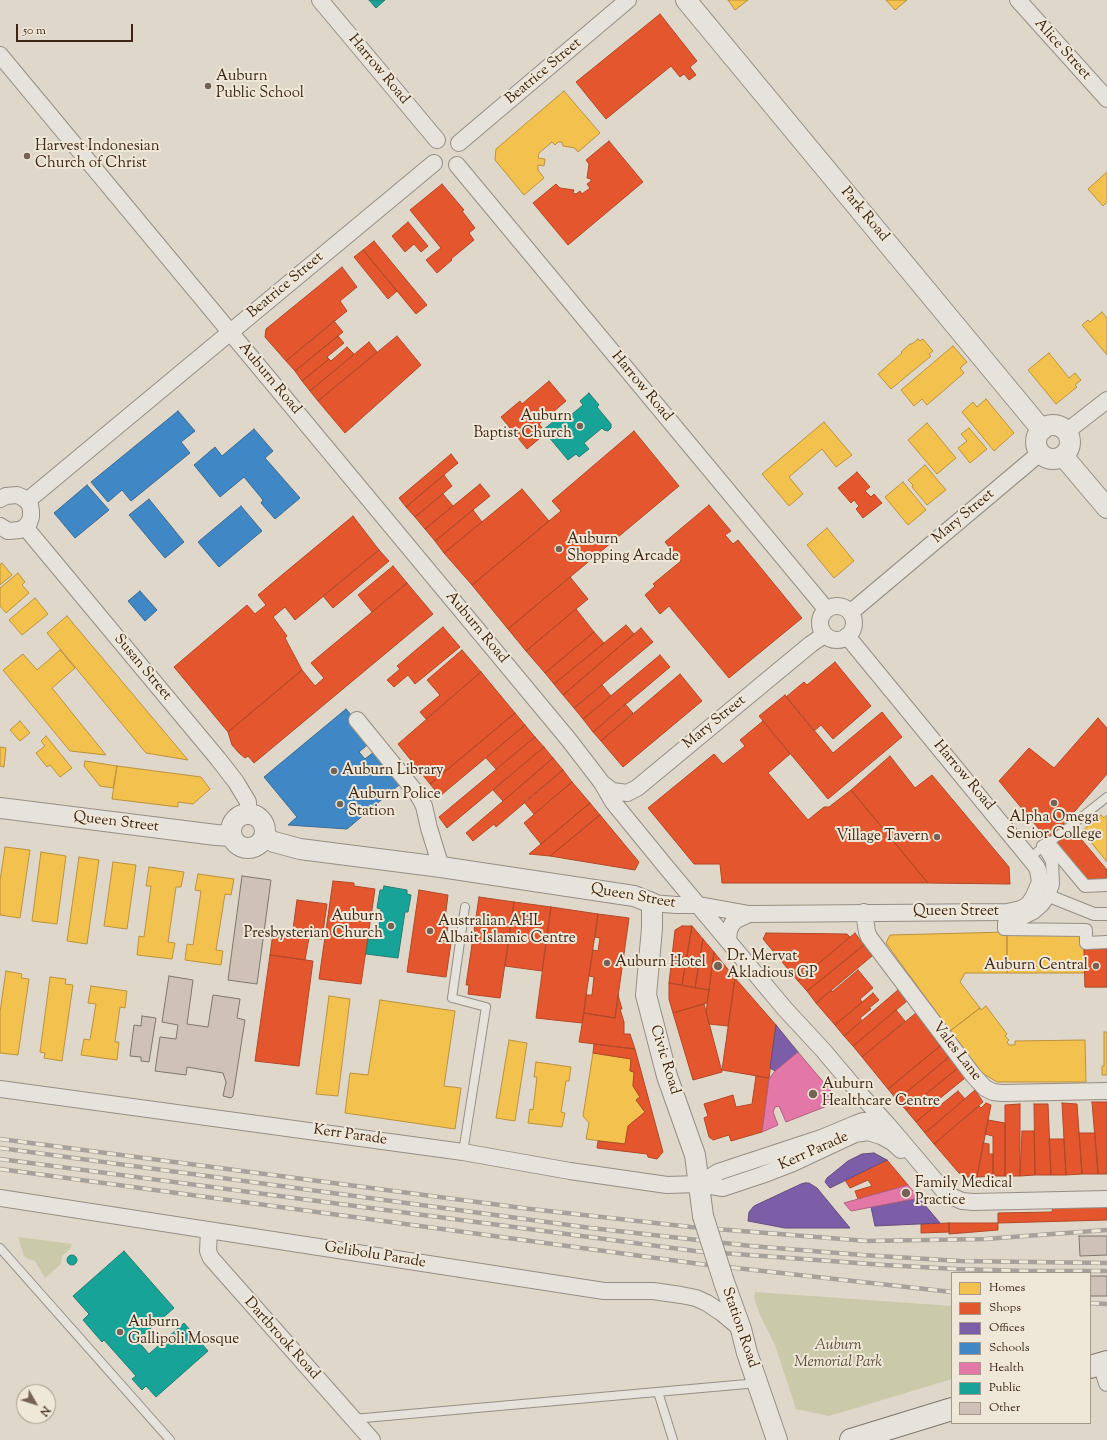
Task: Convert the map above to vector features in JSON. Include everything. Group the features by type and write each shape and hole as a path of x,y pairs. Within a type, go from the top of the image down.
{"main road":[{"path":"851,1440 951,1409"}],"street":[{"name":"Harrow Road","path":"320,0 437,140"},
{"name":"Beatrice Street","path":"459,143 628,0"},
{"name":"Park Road","path":"686,0 1042,430"},
{"name":"Alice Street","path":"1018,0 1107,99"},
{"name":"Auburn Road","path":"0,55 559,728 602,783 613,802 728,941 785,1009 823,1050 944,1191 962,1201 973,1202 1107,1199"},
{"path":"446,137 459,143 462,157 457,165 452,168 442,168 434,163 430,154 433,144 437,140 446,137"},
{"name":"Beatrice Street","path":"27,501 434,163"},
{"name":"Harrow Road","path":"457,165 826,609"},
{"path":"1066,432 1107,400"},
{"path":"1057,426 1066,432 1069,437 1069,447 1063,456 1057,459 1051,459 1040,453 1037,448 1036,441 1042,430 1047,427 1057,426"},
{"name":"Mary Street","path":"851,612 1040,453"},
{"path":"1063,456 1107,508"},
{"path":"0,499 11,494 22,497 30,505 31,517 25,527 20,530 8,531 0,526"},
{"name":"Susan Street","path":"25,527 219,760 236,782 248,802 248,815"},
{"path":"839,605 851,612 854,625 853,629 847,636 842,639 835,640 824,635 820,628 819,621 821,614 826,609 839,605"},
{"name":"Mary Street","path":"602,783 612,791 626,793 637,788 811,644 824,635"},
{"name":"Harrow Road","path":"847,636 1036,866 1040,882 1037,891 1028,905 1021,909 1007,912"},
{"path":"357,720 418,794 424,806 440,867"},
{"name":"Queen Street","path":"0,808 232,836"},
{"path":"248,815 253,816 262,822 265,832 264,837 260,842 256,846 250,848 244,848 238,845 232,836 231,830 235,821 238,818 248,815"},
{"name":"Queen Street","path":"264,837 274,842 300,849 440,867 634,896 652,903 699,905 749,914 1007,912"},
{"path":"1046,845 1085,886 1107,885"},
{"path":"1046,845 1052,861 1053,884 1049,896 1043,905 1034,913 1024,918 1004,923 1004,929 1086,930 1086,943 1107,942"},
{"path":"1049,896 1094,914 1107,914"},
{"name":"Civic Road","path":"652,903 652,928 646,995 667,1076 695,1155 703,1216"},
{"name":"Vales Lane","path":"864,912 866,932 869,937 973,1075 985,1088 993,1092 1002,1093 1107,1091"},
{"path":"728,941 729,930 732,924 736,920 749,914"},
{"name":"Kerr Parade","path":"0,1089 463,1152 570,1171 668,1185 699,1184 723,1188 793,1163 855,1134 868,1132 892,1142 902,1152 922,1165"},
{"name":"Kerr Parade","path":"855,1124 859,1116 861,1095"},
{"name":"Kerr Parade","path":"699,1184 718,1172 817,1139 863,1121 880,1121 888,1125"},
{"name":"Gelibolu Parade","path":"0,1198 604,1291 653,1290 696,1298 714,1308 741,1329"},
{"name":"Station Road","path":"703,1216 777,1440"},
{"name":"Dartbrook Road","path":"209,1231 208,1251 211,1258 372,1440"}],"lane":[{"path":"1030,858 1107,797"},
{"path":"463,1152 486,1007 452,998 465,907"},
{"path":"0,1248 170,1440"},
{"path":"353,1419 758,1383"},
{"path":"658,1392 673,1440"}],"green space":[{"path":"18,1237 72,1244 70,1249 62,1256 61,1264 45,1278 35,1261 24,1256"},
{"name":"Auburn Memorial Park","path":"755,1292 951,1306 951,1379 829,1416 796,1409 775,1345 760,1315 754,1298"}],"building: Homes":[{"path":"728,0 748,0 735,10"},
{"path":"886,0 907,0 895,10"},
{"path":"564,91 600,133 578,152 575,148 563,146 562,142 558,142 555,145 552,142 539,153 538,158 545,159 544,166 538,165 538,170 544,178 524,195 495,160 496,149"},
{"path":"1107,172 1107,202 1103,206 1088,189"},
{"path":"1102,312 1107,318 1107,355 1082,325 1088,320 1090,322"},
{"path":"918,339 920,341 923,339 933,351 929,354 931,356 891,389 878,374 910,344"},
{"path":"953,346 967,362 960,368 964,373 927,405 922,399 914,406 901,390"},
{"path":"1049,353 1069,378 1075,373 1081,380 1075,385 1077,387 1056,404 1028,370"},
{"path":"986,399 1014,433 994,451 962,412 973,402 977,407"},
{"path":"824,422 852,455 836,467 822,449 789,477 803,494 789,506 762,474"},
{"path":"927,423 956,458 937,474 908,440"},
{"path":"969,428 987,449 970,463 958,448 967,441 961,434"},
{"path":"925,465 946,490 927,505 908,480"},
{"path":"903,482 926,510 908,525 885,497"},
{"path":"827,528 854,561 834,578 807,545"},
{"path":"2,563 12,575 0,585 0,565"},
{"path":"18,573 25,582 22,585 29,593 6,613 0,606 0,588"},
{"path":"35,598 48,614 22,635 9,620"},
{"path":"67,616 188,760 146,753 47,633"},
{"path":"60,650 75,668 52,688 106,755 70,751 3,670 23,654 37,670"},
{"path":"20,721 30,733 20,741 10,730"},
{"path":"46,736 72,768 60,777 50,765 47,767 36,753 45,746 41,741"},
{"path":"0,747 6,748 4,767 0,766"},
{"path":"85,761 117,766 113,788 100,786 84,766"},
{"path":"117,766 201,777 210,789 193,804 178,802 178,807 112,799"},
{"path":"1101,815 1104,818 1107,815 1107,862 1082,831"},
{"path":"5,847 30,850 20,918 0,915 0,881"},
{"path":"41,852 66,856 57,924 32,921"},
{"path":"79,857 99,860 87,944 67,941"},
{"path":"113,862 136,865 127,929 104,926"},
{"path":"149,867 184,872 181,887 176,887 168,942 175,943 172,959 137,955 139,936 144,937 151,886 146,886"},
{"path":"198,874 234,879 231,895 225,894 216,950 223,951 221,965 185,960 187,944 193,945 201,891 195,890"},
{"path":"1007,932 1007,973 965,973 960,982 980,1008 950,1031 886,943 890,935"},
{"path":"1007,932 1085,932 1084,973 1007,973"},
{"name":"Auburn Central","path":"1084,945 1107,945 1107,987 1085,987"},
{"path":"6,971 22,974 21,978 29,979 18,1055 0,1053 0,1012"},
{"path":"50,977 66,979 65,984 73,985 62,1061 44,1058 45,1053 40,1052"},
{"path":"91,986 127,991 125,1008 120,1007 115,1042 119,1042 117,1060 81,1055 84,1039 90,1040 96,1004 88,1003"},
{"path":"329,996 350,999 338,1096 316,1094"},
{"path":"380,1000 455,1011 444,1086 461,1088 455,1129 345,1113 350,1073 368,1075"},
{"path":"986,1006 1007,1034 1005,1036 1009,1040 1007,1042 1009,1045 1015,1045 1015,1041 1085,1040 1086,1082 997,1082 981,1072 950,1031 980,1008 981,1010"},
{"path":"1104,1032 1107,1032 1107,1075 1102,1075 1102,1066 1104,1066"},
{"path":"509,1040 527,1043 515,1121 496,1118"},
{"path":"593,1053 631,1059 630,1071 634,1072 633,1086 640,1097 636,1100 645,1112 628,1126 625,1144 586,1139 589,1123 583,1116"},
{"path":"536,1062 571,1067 569,1081 566,1081 561,1112 565,1113 562,1127 528,1123 530,1109 533,1110 537,1077 534,1077"}],"building: Shops":[{"path":"660,14 697,61 690,67 696,75 689,80 684,74 680,77 671,66 606,119 576,82"},
{"path":"609,141 643,182 568,245 533,203 556,184 560,188 574,190 573,193 576,194 580,191 582,194 590,188 587,184 591,181 591,179 587,178 589,164 586,160"},
{"path":"442,184 464,210 462,211 475,228 469,233 474,240 437,273 426,260 441,248 410,210"},
{"path":"408,222 428,246 421,252 414,244 405,252 392,236"},
{"path":"374,241 427,305 416,314 363,250"},
{"path":"363,250 397,291 388,299 354,257"},
{"path":"342,267 357,287 340,301 347,311 286,361 265,337 266,329"},
{"path":"334,321 343,332 295,371 286,361"},
{"path":"338,336 344,343 327,357 329,359 302,381 295,371"},
{"path":"397,336 421,365 345,433 318,401"},
{"path":"369,342 377,352 318,401 310,391"},
{"path":"347,347 354,354 310,391 302,381 329,359 331,361"},
{"path":"549,381 566,401 539,424 546,433 527,449 501,417 520,401 522,404"},
{"name":"Auburn Shopping Arcade","path":"634,431 679,486 508,629 472,585 561,511 552,501"},
{"path":"451,454 458,463 406,507 399,498"},
{"path":"857,472 870,487 865,491 871,497 874,494 882,503 863,518 856,509 859,506 854,500 851,503 838,488"},
{"path":"444,475 452,486 415,517 406,507"},
{"path":"480,484 490,496 435,541 425,529"},
{"path":"522,489 549,521 472,585 444,553"},
{"path":"443,494 453,506 425,529 415,517"},
{"path":"709,505 731,531 725,535 733,544 738,540 802,618 729,678 669,606 660,614 645,595 655,586 653,584 681,561 665,542"},
{"path":"473,510 482,522 444,553 435,541"},
{"path":"353,516 379,550 295,620 285,607 273,617 287,636 285,638 302,670 228,732 174,667 247,605 255,614 266,605 258,595"},
{"path":"379,550 389,561 333,608 323,596"},
{"path":"393,566 407,583 372,612 358,595"},
{"path":"570,577 588,599 526,651 508,629"},
{"path":"407,583 433,614 254,763 248,756 245,758 239,753 232,745 228,732 302,670 315,686 324,678 311,663"},
{"path":"576,609 594,632 545,673 526,651"},
{"path":"626,625 634,634 563,695 554,684"},
{"path":"443,627 460,647 415,684 408,675 394,687 387,680 400,669 397,666"},
{"path":"641,628 653,642 574,708 563,695"},
{"path":"594,632 604,643 554,684 545,673"},
{"path":"462,650 481,672 426,719 420,712 440,695 427,680"},
{"path":"660,655 670,667 593,732 583,719"},
{"path":"835,662 871,706 833,739 821,725 814,731 786,697 804,682 807,685"},
{"path":"481,672 515,713 430,784 398,744"},
{"path":"680,674 702,701 623,767 601,741"},
{"path":"602,685 611,696 583,719 574,708"},
{"path":"785,695 833,753 882,712 902,737 828,799 759,716"},
{"path":"625,704 633,713 601,741 593,732"},
{"path":"515,713 525,725 440,796 430,784"},
{"path":"1098,718 1107,728 1107,774 1049,841 999,781 1029,748 1054,768"},
{"path":"763,721 790,754 768,773 808,820 824,807 829,807 851,790 928,883 722,883 720,864 694,864 648,808 714,754 723,764 745,746 740,740"},
{"path":"525,725 535,737 496,769 486,758"},
{"path":"535,737 544,747 447,828 439,817"},
{"path":"544,747 553,758 503,801 493,790"},
{"name":"Village Tavern","path":"890,756 915,788 932,775 1009,867 1010,884 928,883 851,790"},
{"path":"553,758 563,770 496,827 494,824 473,841 466,833"},
{"path":"563,770 572,782 534,814 524,802"},
{"path":"572,782 590,803 541,844 524,823"},
{"path":"590,803 600,815 550,856 529,854"},
{"path":"600,815 639,862 635,870 550,856"},
{"path":"1073,826 1081,839 1107,870 1107,885 1088,885 1050,844"},
{"path":"333,881 354,883 354,886 375,889 361,984 319,979"},
{"name":"Australian AHL Albait Islamic Centre","path":"419,890 448,895 445,919 449,920 445,942 451,943 446,977 407,972"},
{"path":"479,897 514,902 500,998 468,994 469,985 466,985"},
{"path":"297,900 327,904 322,939 292,936"},
{"path":"514,902 551,907 542,971 505,966"},
{"path":"551,907 598,914 582,1023 536,1018"},
{"name":"Auburn Hotel","path":"598,914 629,918 615,1018 584,1013 586,995 592,995 594,977 589,976 593,950 598,951 600,938 595,937"},
{"path":"682,926 692,926 682,985 669,983 675,930"},
{"path":"692,926 703,939 695,988 682,985"},
{"path":"273,933 309,938 305,960 270,955"},
{"path":"766,933 847,934 850,937 798,981 763,939"},
{"path":"855,933 864,945 807,991 798,981"},
{"path":"703,939 714,952 709,990 695,988"},
{"path":"864,945 872,956 816,1003 807,991"},
{"name":"Auburn Central","path":"1084,945 1107,945 1107,987 1085,987"},
{"path":"714,952 735,978 728,1026 709,1024 706,1012"},
{"path":"270,955 313,961 299,1066 255,1061"},
{"path":"858,970 873,988 860,999 862,1002 835,1025 816,1003 831,990 832,992"},
{"path":"735,978 776,1025 769,1078 722,1070"},
{"path":"669,983 709,990 707,1003 673,1013 669,999"},
{"path":"898,990 907,1001 853,1046 844,1036"},
{"path":"873,993 879,1000 860,1018 862,1021 844,1036 835,1025"},
{"path":"618,995 624,1022 624,1034 630,1034 635,1049 579,1042 584,1013 615,1018"},
{"path":"704,1004 722,1072 693,1080 673,1013"},
{"path":"896,1010 905,1021 862,1057 853,1046"},
{"path":"916,1013 940,1046 888,1089 862,1057"},
{"path":"594,1044 635,1049 663,1152 657,1159 648,1157 647,1154 597,1148 598,1141 625,1144 628,1126 645,1112 636,1100 640,1097 633,1086 634,1072 630,1071 631,1059 593,1053"},
{"path":"940,1046 949,1057 897,1100 888,1089"},
{"path":"949,1057 958,1068 906,1110 897,1100"},
{"path":"958,1068 965,1078 933,1104 935,1106 916,1122 906,1110"},
{"path":"756,1076 769,1078 762,1132 731,1141 729,1135 713,1140 709,1137 704,1118 708,1116 704,1104 733,1095 736,1107 752,1104"},
{"path":"975,1090 983,1102 934,1144 925,1133"},
{"path":"958,1091 965,1099 925,1133 916,1122 935,1106 937,1108"},
{"path":"1092,1102 1107,1102 1107,1174 1098,1174"},
{"path":"986,1103 991,1105 977,1177 965,1177 959,1173 934,1144 979,1106 981,1108"},
{"path":"1062,1103 1077,1104 1082,1174 1066,1175"},
{"path":"1020,1104 1020,1176 1005,1176 1005,1105"},
{"path":"1034,1104 1048,1104 1051,1175 1035,1175"},
{"path":"988,1120 1005,1123 1005,1176 993,1176 993,1136 985,1134"},
{"path":"1022,1131 1034,1131 1035,1175 1020,1176"},
{"path":"1079,1133 1095,1133 1098,1174 1082,1174"},
{"path":"1049,1139 1064,1139 1066,1175 1051,1175"},
{"path":"983,1143 989,1144 989,1154 993,1154 993,1176 977,1177"},
{"path":"887,1160 908,1185 858,1199 855,1191 872,1186 868,1180 850,1188 845,1180"},
{"path":"1107,1205 1107,1220 998,1223 998,1213 1052,1212 1053,1206"},
{"path":"949,1223 998,1223 998,1230 949,1234"},
{"path":"949,1223 949,1232 921,1233 921,1224"}],"building: Offices":[{"path":"776,1025 798,1052 775,1071 770,1068"},
{"path":"874,1153 887,1160 830,1188 825,1182 827,1178 848,1161 862,1154"},
{"path":"805,1183 809,1183 817,1188 850,1228 785,1228 748,1221 749,1212 754,1206"},
{"path":"919,1198 940,1223 875,1226 871,1207"}],"building: Schools":[{"path":"178,411 195,431 181,442 190,453 131,501 122,490 108,502 91,482"},
{"path":"254,429 273,451 265,458 300,498 275,519 261,503 263,500 244,477 220,497 194,465 215,447 222,456"},
{"path":"87,485 109,510 75,538 54,513"},
{"path":"149,499 184,542 165,558 129,515"},
{"path":"241,506 262,531 219,567 198,542"},
{"path":"140,591 157,610 145,621 128,601"},
{"path":"346,709 373,740 359,752 365,759 379,748 406,779 347,829 288,825 297,817 264,777"}],"building: Health":[{"path":"798,1052 830,1090 833,1097 832,1102 827,1106 786,1122 779,1106 775,1107 773,1112 778,1125 762,1132 769,1079 775,1071"},
{"path":"908,1185 919,1198 851,1211 844,1203"}],"building: Public":[{"path":"369,0 385,0 376,8"},
{"name":"Auburn Baptist Church","path":"589,393 599,405 597,407 611,424 611,428 608,431 602,428 584,443 589,449 579,457 576,454 568,460 543,430 559,417 565,420 583,405 580,401"},
{"name":"Auburn Presbysterian Church","path":"384,886 407,890 407,894 411,895 408,912 405,912 398,958 366,954 368,939 377,940 381,909 377,908 380,890 383,890"},
{"name":"Auburn Gallipoli Mosque","path":"124,1251 174,1308 137,1340 149,1354 184,1323 208,1351 156,1397 146,1386 142,1390 132,1379 136,1376 104,1340 102,1342 83,1320 89,1314 73,1296"},
{"path":"72,1255 77,1260 72,1265 67,1260"}],"building: Other":[{"path":"242,876 271,880 257,984 228,980"},
{"path":"169,976 193,980 187,1024 208,1027 213,995 240,999 237,1018 245,1020 233,1096 231,1098 223,1096 226,1082 223,1073 187,1067 186,1075 155,1071 160,1037 176,1039 178,1025 162,1022"},
{"path":"142,1016 156,1018 149,1062 141,1061 141,1057 130,1056 134,1025 141,1026"},
{"path":"1079,1236 1107,1236 1107,1255 1080,1256"},
{"path":"1091,1276 1107,1276 1107,1296 1091,1296"}],"railway":[{"path":"0,1139 530,1209 691,1227 867,1241 985,1239 1107,1230"},
{"path":"0,1148 591,1228 751,1246 960,1261 1107,1263"},
{"path":"0,1159 695,1251 956,1269 1107,1271"},
{"path":"0,1169 700,1264 951,1292"},
{"path":"1091,1303 1107,1304"}],"place":[{"name":"Auburn Public School","path":"208,86"},
{"name":"Harvest Indonesian Church of Christ","path":"27,156"},
{"name":"Auburn Baptist Church","path":"580,426"},
{"name":"Auburn Shopping Arcade","path":"559,549"},
{"name":"Auburn Library","path":"334,771"},
{"name":"Alpha Omega Senior College","path":"1054,803"},
{"name":"Auburn Police Station","path":"340,804"},
{"name":"Village Tavern","path":"937,837"},
{"name":"Auburn Presbysterian Church","path":"391,926"},
{"name":"Australian AHL Albait Islamic Centre","path":"430,931"},
{"name":"Auburn Hotel","path":"607,963"},
{"name":"Dr. Mervat Akladious GP","path":"718,966"},
{"name":"Auburn Central","path":"1096,966"},
{"name":"Auburn Healthcare Centre","path":"813,1094"},
{"name":"Family Medical Practice","path":"906,1193"},
{"name":"Auburn Gallipoli Mosque","path":"120,1332"}]}
